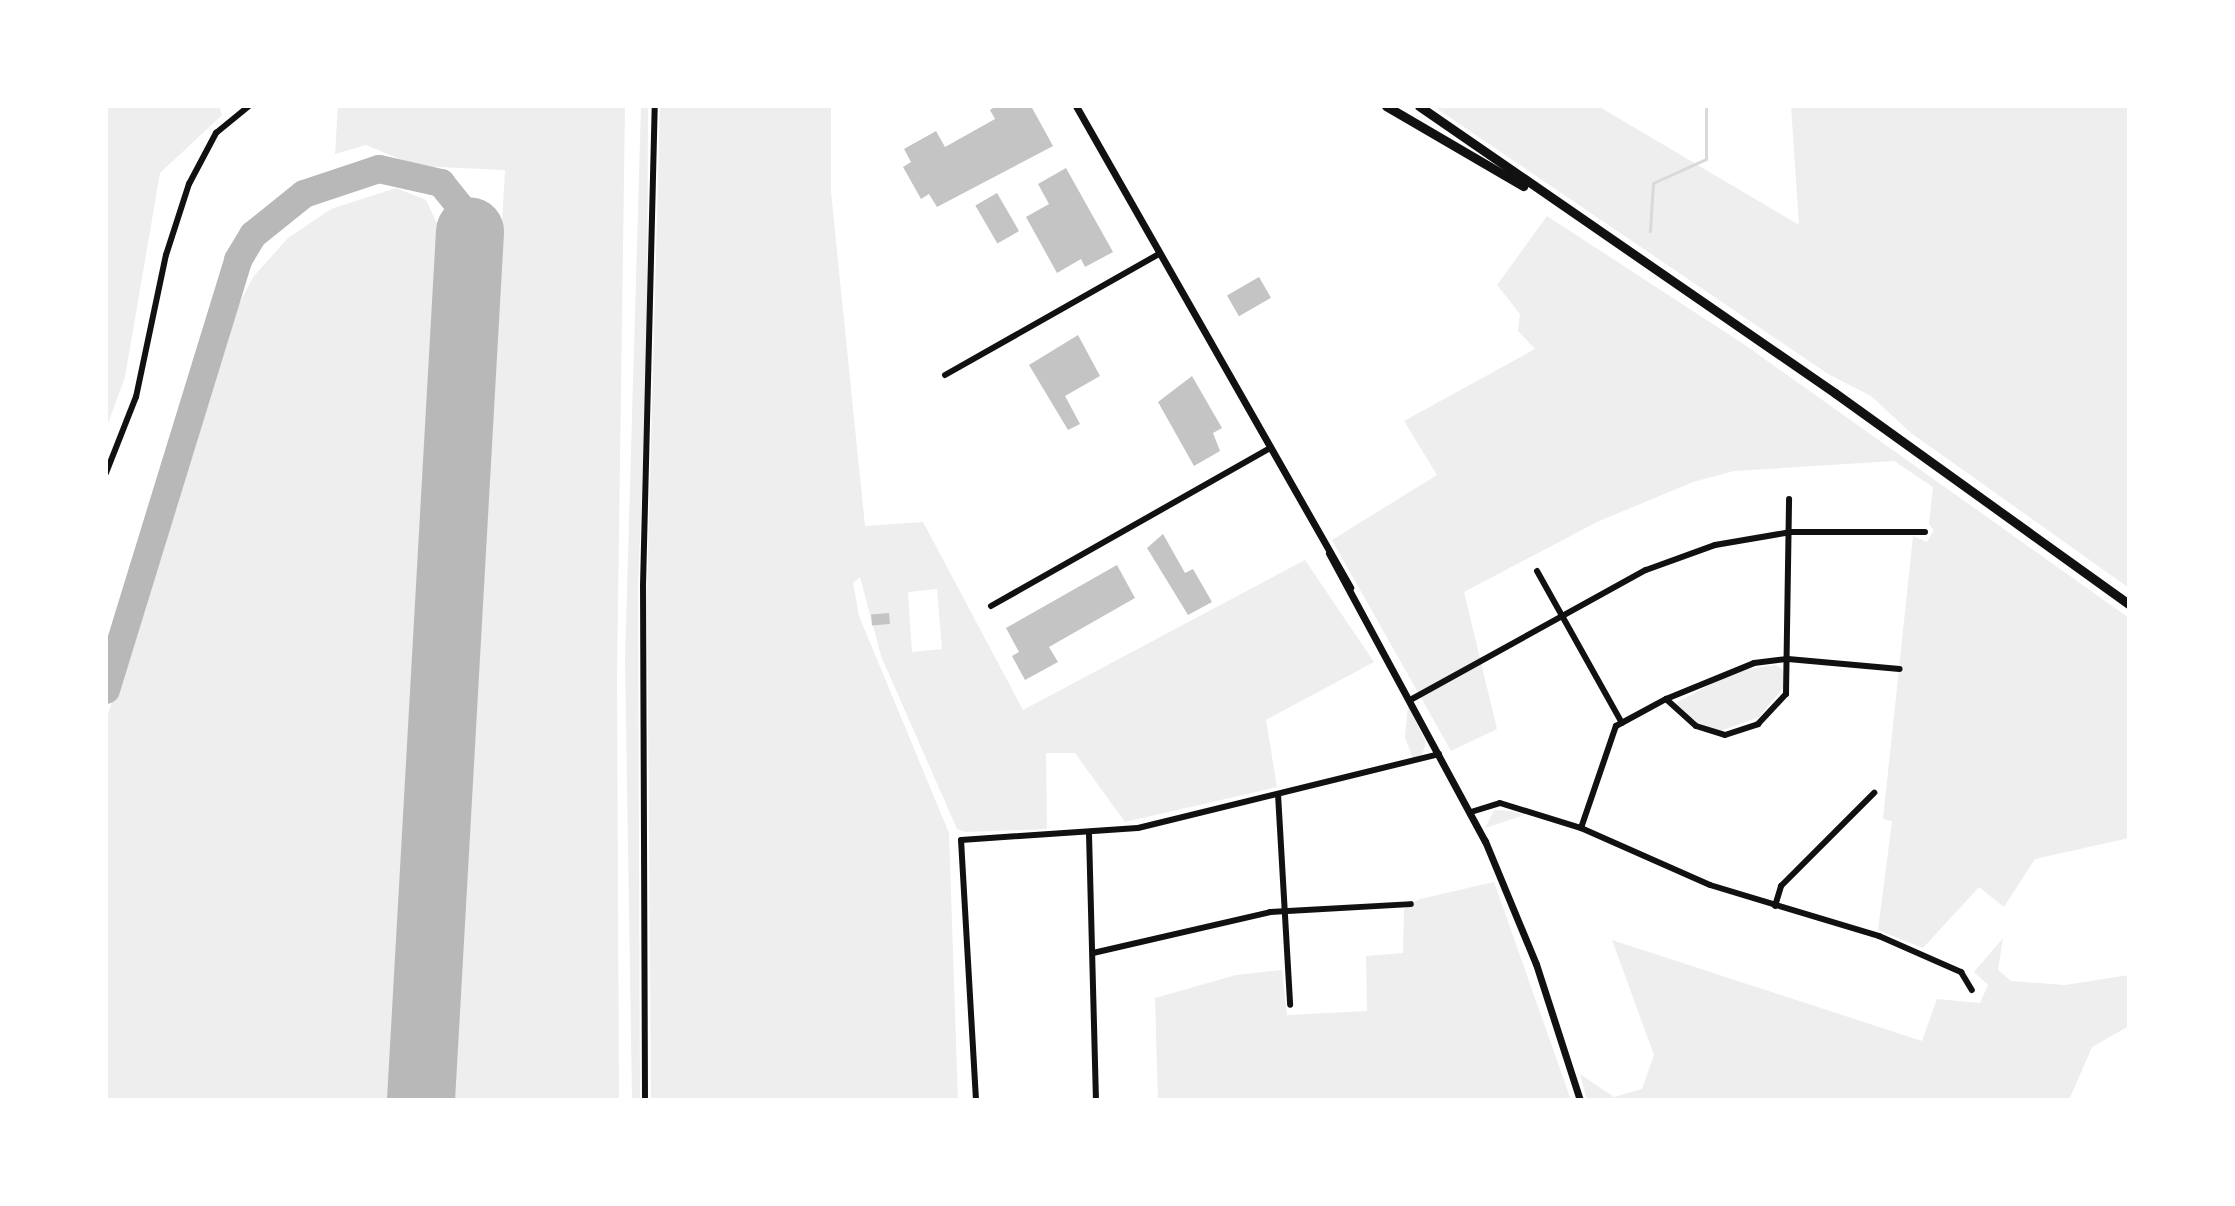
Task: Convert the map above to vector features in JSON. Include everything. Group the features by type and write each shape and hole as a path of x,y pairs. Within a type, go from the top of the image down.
{"main road":[{"path":"1386,106 1564,210"},
{"path":"1419,106 1564,210 1835,393 2129,604"}],"street":[{"path":"106,473 136,397 166,255 189,184 216,133 249,106"},
{"path":"645,1100 643,586 655,106"},
{"path":"1076,106 1412,699 1471,812 1536,964 1580,1100"},
{"path":"945,375 1159,254"},
{"path":"991,606 1270,448"},
{"path":"1666,699 1709,733 1739,731 1758,724 1786,694 1791,532 1789,499"},
{"path":"1412,699 1651,567 1715,545 1791,532 1925,532"},
{"path":"1537,571 1622,723"},
{"path":"1581,828 1616,726 1666,699 1737,667 1788,659 1900,669"},
{"path":"976,1100 961,840 1089,834 1138,828 1441,753"},
{"path":"1775,906 1781,886 1874,793"},
{"path":"1278,794 1290,1005"},
{"path":"1471,812 1500,803 1581,828 1710,885 1903,946 1961,972 1972,990"},
{"path":"1089,834 1096,1100"},
{"path":"1093,953 1285,910 1411,904"}],"shaded area":[{"path":"106,106 219,106 222,115 160,173 125,377 106,429"},
{"path":"338,106 625,106 617,676 619,1100 452,1100 505,170 416,166 366,145 335,154"},
{"path":"641,106 648,106 647,366 638,586 640,1100 632,1100 625,659"},
{"path":"660,106 831,106 831,192 865,526 923,522 1023,710 1305,560 1374,662 1266,720 1277,787 1125,822 1075,753 1046,753 1047,829 966,832 957,829 881,656 860,577 853,583 859,616 949,833 958,1100 651,1100 647,592","holes":["937,589 942,649 912,652 908,592"]},
{"path":"1433,106 1598,106 1799,225 1791,106 2129,106 2129,588 1911,433 1871,396 1828,374"},
{"path":"396,188 426,200 440,230 391,1100 106,1100 106,721 223,335 253,277 288,238 331,209"},
{"path":"1547,216 1745,345 2129,618 2129,838 2035,859 2004,907 1979,887 1923,948 1878,930 1892,821 1883,819 1913,536 1927,542 1934,530 1929,524 1933,487 1894,461 1734,471 1693,482 1597,522 1464,592 1497,729 1451,751 1332,540 1437,475 1404,421 1535,349 1518,331 1520,314 1497,285"},
{"path":"1776,665 1783,670 1784,687 1759,717 1720,731 1700,725 1674,704 1736,671"},
{"path":"1408,705 1426,743 1422,755 1413,759 1405,737"},
{"path":"1494,810 1511,811 1524,815 1485,828"},
{"path":"1494,882 1571,1100 1158,1100 1155,998 1236,975 1282,970 1287,1015 1367,1011 1366,956 1403,953 1404,909 1420,899"},
{"path":"2003,938 1998,970 2011,981 2065,985 2129,975 2129,1026 2092,1047 2069,1100 1587,1100 1580,1074 1614,1097 1642,1089 1654,1055 1612,940 1922,1041 1937,999 1980,1003 1988,985 1974,972"}],"building":[{"path":"996,106 1031,106 1053,146 937,207 929,194 921,199 903,167 911,162 904,149 936,131 945,147 995,119 990,110"},
{"path":"1066,168 1113,252 1085,267 1081,259 1057,273 1026,217 1049,204 1038,184"},
{"path":"997,193 1019,231 997,244 975,206"},
{"path":"1259,277 1271,298 1239,316 1227,296"},
{"path":"1078,335 1100,376 1065,396 1080,424 1068,430 1029,365"},
{"path":"1192,376 1222,428 1213,433 1220,451 1194,466 1158,402"},
{"path":"1163,534 1185,573 1193,569 1212,602 1188,615 1147,548"},
{"path":"1117,565 1135,598 1049,647 1058,662 1025,680 1012,656 1019,652 1006,628"},
{"path":"889,613 890,624 872,626 871,615"}],"waterway":[{"path":"1650,231 1653,183 1706,159 1706,106"}],"taxiway":[{"path":"106,690 238,260 253,235 304,194 379,169 441,183 463,210 470,231"}],"runway":[{"path":"421,1100 470,231"}]}
